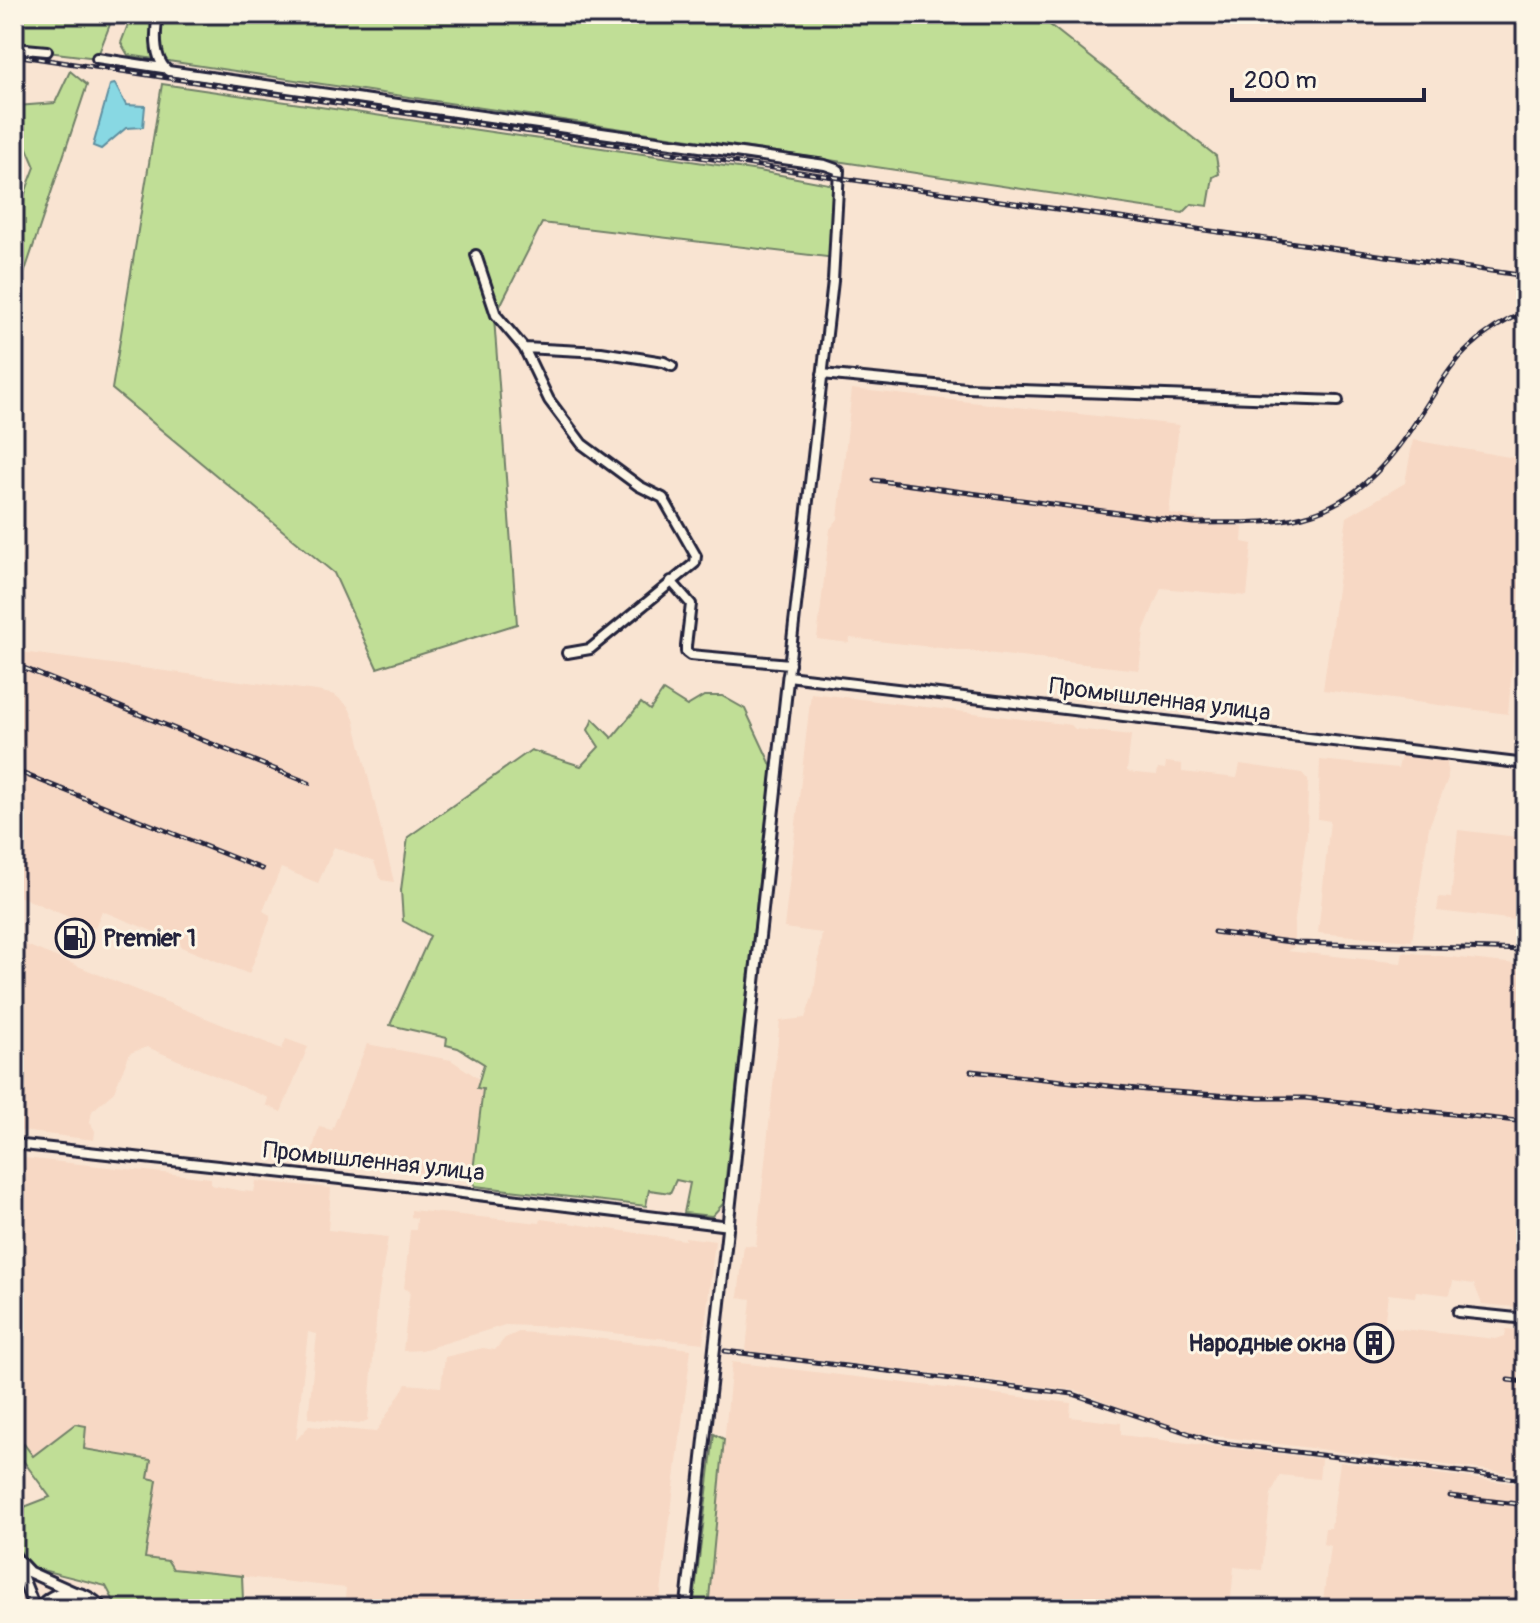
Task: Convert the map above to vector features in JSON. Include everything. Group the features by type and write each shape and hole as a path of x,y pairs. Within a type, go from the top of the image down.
{"main road":[{"path":"37,1609 58,1595 79,1594 101,1609"}],"street":[{"path":"158,14 156,42 163,68"},
{"path":"14,48 47,51"},
{"path":"97,58 177,73 825,165 839,170 835,258 686,1609"},
{"path":"476,255 496,315 524,348 549,400 582,444 639,486 663,498 696,559 590,649 567,653"},
{"path":"524,348 601,352 672,366"},
{"path":"822,374 966,388 1338,401"},
{"path":"671,581 691,604 686,646 686,652 690,655 790,664"},
{"name":"Промышленная улица","path":"788,676 1526,764"},
{"name":"Промышленная улица","path":"14,1144 405,1186 729,1226"},
{"path":"1458,1312 1526,1319"},
{"path":"14,1556 29,1572 79,1594"},
{"path":"14,1556 37,1609"}],"shaded area":[{"path":"852,389 1179,425 1169,513 1243,527 1242,542 1252,544 1247,596 1161,588 1144,630 1139,670 850,638 849,643 817,639 830,529 838,519"},
{"path":"1413,440 1526,460 1526,514 1508,714 1323,690 1347,517 1405,483"},
{"path":"14,651 335,695 348,706 354,719 394,882 381,880 374,862 334,847 318,883 281,868 263,911 270,915 270,920 249,974 102,911 95,928 14,894"},
{"path":"811,693 1131,735 1127,771 1135,773 1157,775 1158,768 1165,769 1166,762 1182,764 1182,772 1237,778 1240,764 1302,773 1308,780 1307,833 1294,947 1287,951 1401,963 1403,952 1526,965 1526,1308 1482,1304 1474,1284 1453,1281 1450,1295 1416,1291 1415,1297 1388,1294 1384,1327 1496,1339 1505,1336 1506,1329 1526,1331 1526,1475 1184,1432 1078,1391 746,1351 751,1299 738,1297 744,1245 756,1246 780,1021 805,1018 814,992 822,933 784,928"},
{"path":"1401,756 1447,762 1448,778 1429,827 1412,941 1318,933 1330,821 1318,819 1320,760 1398,768"},
{"path":"1458,830 1526,838 1526,921 1437,911 1439,897 1451,898"},
{"path":"14,940 282,1049 286,1039 308,1047 281,1112 266,1105 268,1098 147,1047 130,1053 114,1092 92,1111 90,1122 95,1131 94,1140 14,1130"},
{"path":"367,1044 451,1060 478,1078 477,1088 483,1089 472,1179 310,1159 319,1127 332,1130"},
{"path":"14,1157 211,1178 211,1185 242,1191 254,1192 256,1181 331,1188 328,1230 388,1237 378,1299 368,1420 359,1424 308,1418 317,1334 308,1332 296,1440 309,1426 376,1432 406,1384 441,1387 445,1357 483,1348 495,1350 505,1338 519,1332 691,1349 659,1609 344,1609 346,1588 173,1569 168,1561 145,1558 157,1480 148,1478 150,1460 83,1449 32,1456 24,1444 14,1450"},
{"path":"411,1210 540,1223 541,1219 685,1240 685,1237 715,1241 703,1343 558,1327 505,1325 422,1350 403,1351 410,1290 404,1289 410,1230 416,1230 417,1218 411,1217"},
{"path":"732,1362 1071,1403 1070,1417 1121,1423 1121,1435 1321,1459 1319,1479 1280,1475 1271,1494 1262,1570 1234,1567 1230,1609 708,1609"},
{"path":"1340,1462 1526,1485 1526,1609 1322,1609 1330,1546 1323,1544 1325,1528 1331,1528"}],"green space":[{"path":"14,14 114,14 97,58 14,48"},
{"path":"132,14 1036,14 1216,156 1219,174 1213,177 1208,206 1192,204 1183,213 128,55 121,43"},
{"path":"70,71 87,85 14,304 14,222 35,167 24,141 14,154 14,109 17,106 55,103"},
{"path":"162,84 759,171 840,186 835,258 542,223 494,318 517,624 377,668 334,573 112,389"},
{"path":"663,691 687,706 704,696 722,696 745,709 772,767 723,1204 712,1216 684,1213 690,1183 676,1180 670,1193 649,1190 646,1206 475,1186 472,1179 483,1089 477,1088 484,1064 458,1048 446,1045 447,1038 390,1025 430,936 403,921 401,890 408,837 531,750 581,766 599,747 588,730 593,719 612,738 641,703 650,710"},
{"path":"75,1424 86,1426 84,1449 151,1460 148,1478 157,1480 145,1558 168,1561 173,1569 242,1576 243,1600 269,1602 266,1609 118,1609 106,1586 30,1567 14,1541 19,1509 50,1497 16,1451 24,1444 33,1456"},
{"path":"714,1434 724,1439 708,1609 693,1609"}],"water":[{"path":"115,84 126,105 145,106 143,127 126,128 101,149 93,146 110,85"}],"railway":[{"path":"14,55 1526,276"},
{"path":"874,480 1193,523 1262,522 1303,516 1342,500 1375,474 1402,441 1463,353 1496,327 1526,312"},
{"path":"14,664 309,783"},
{"path":"14,770 262,869"},
{"path":"1214,932 1298,943 1526,950"},
{"path":"971,1071 1146,1090 1305,1098 1526,1122"},
{"path":"725,1351 1073,1394 1214,1442 1526,1480"},
{"path":"1508,1380 1526,1382"},
{"path":"1450,1496 1526,1505"}],"place":[{"name":"Premier 1","path":"75,938"},
{"name":"Народные окна","path":"1374,1343"}]}
